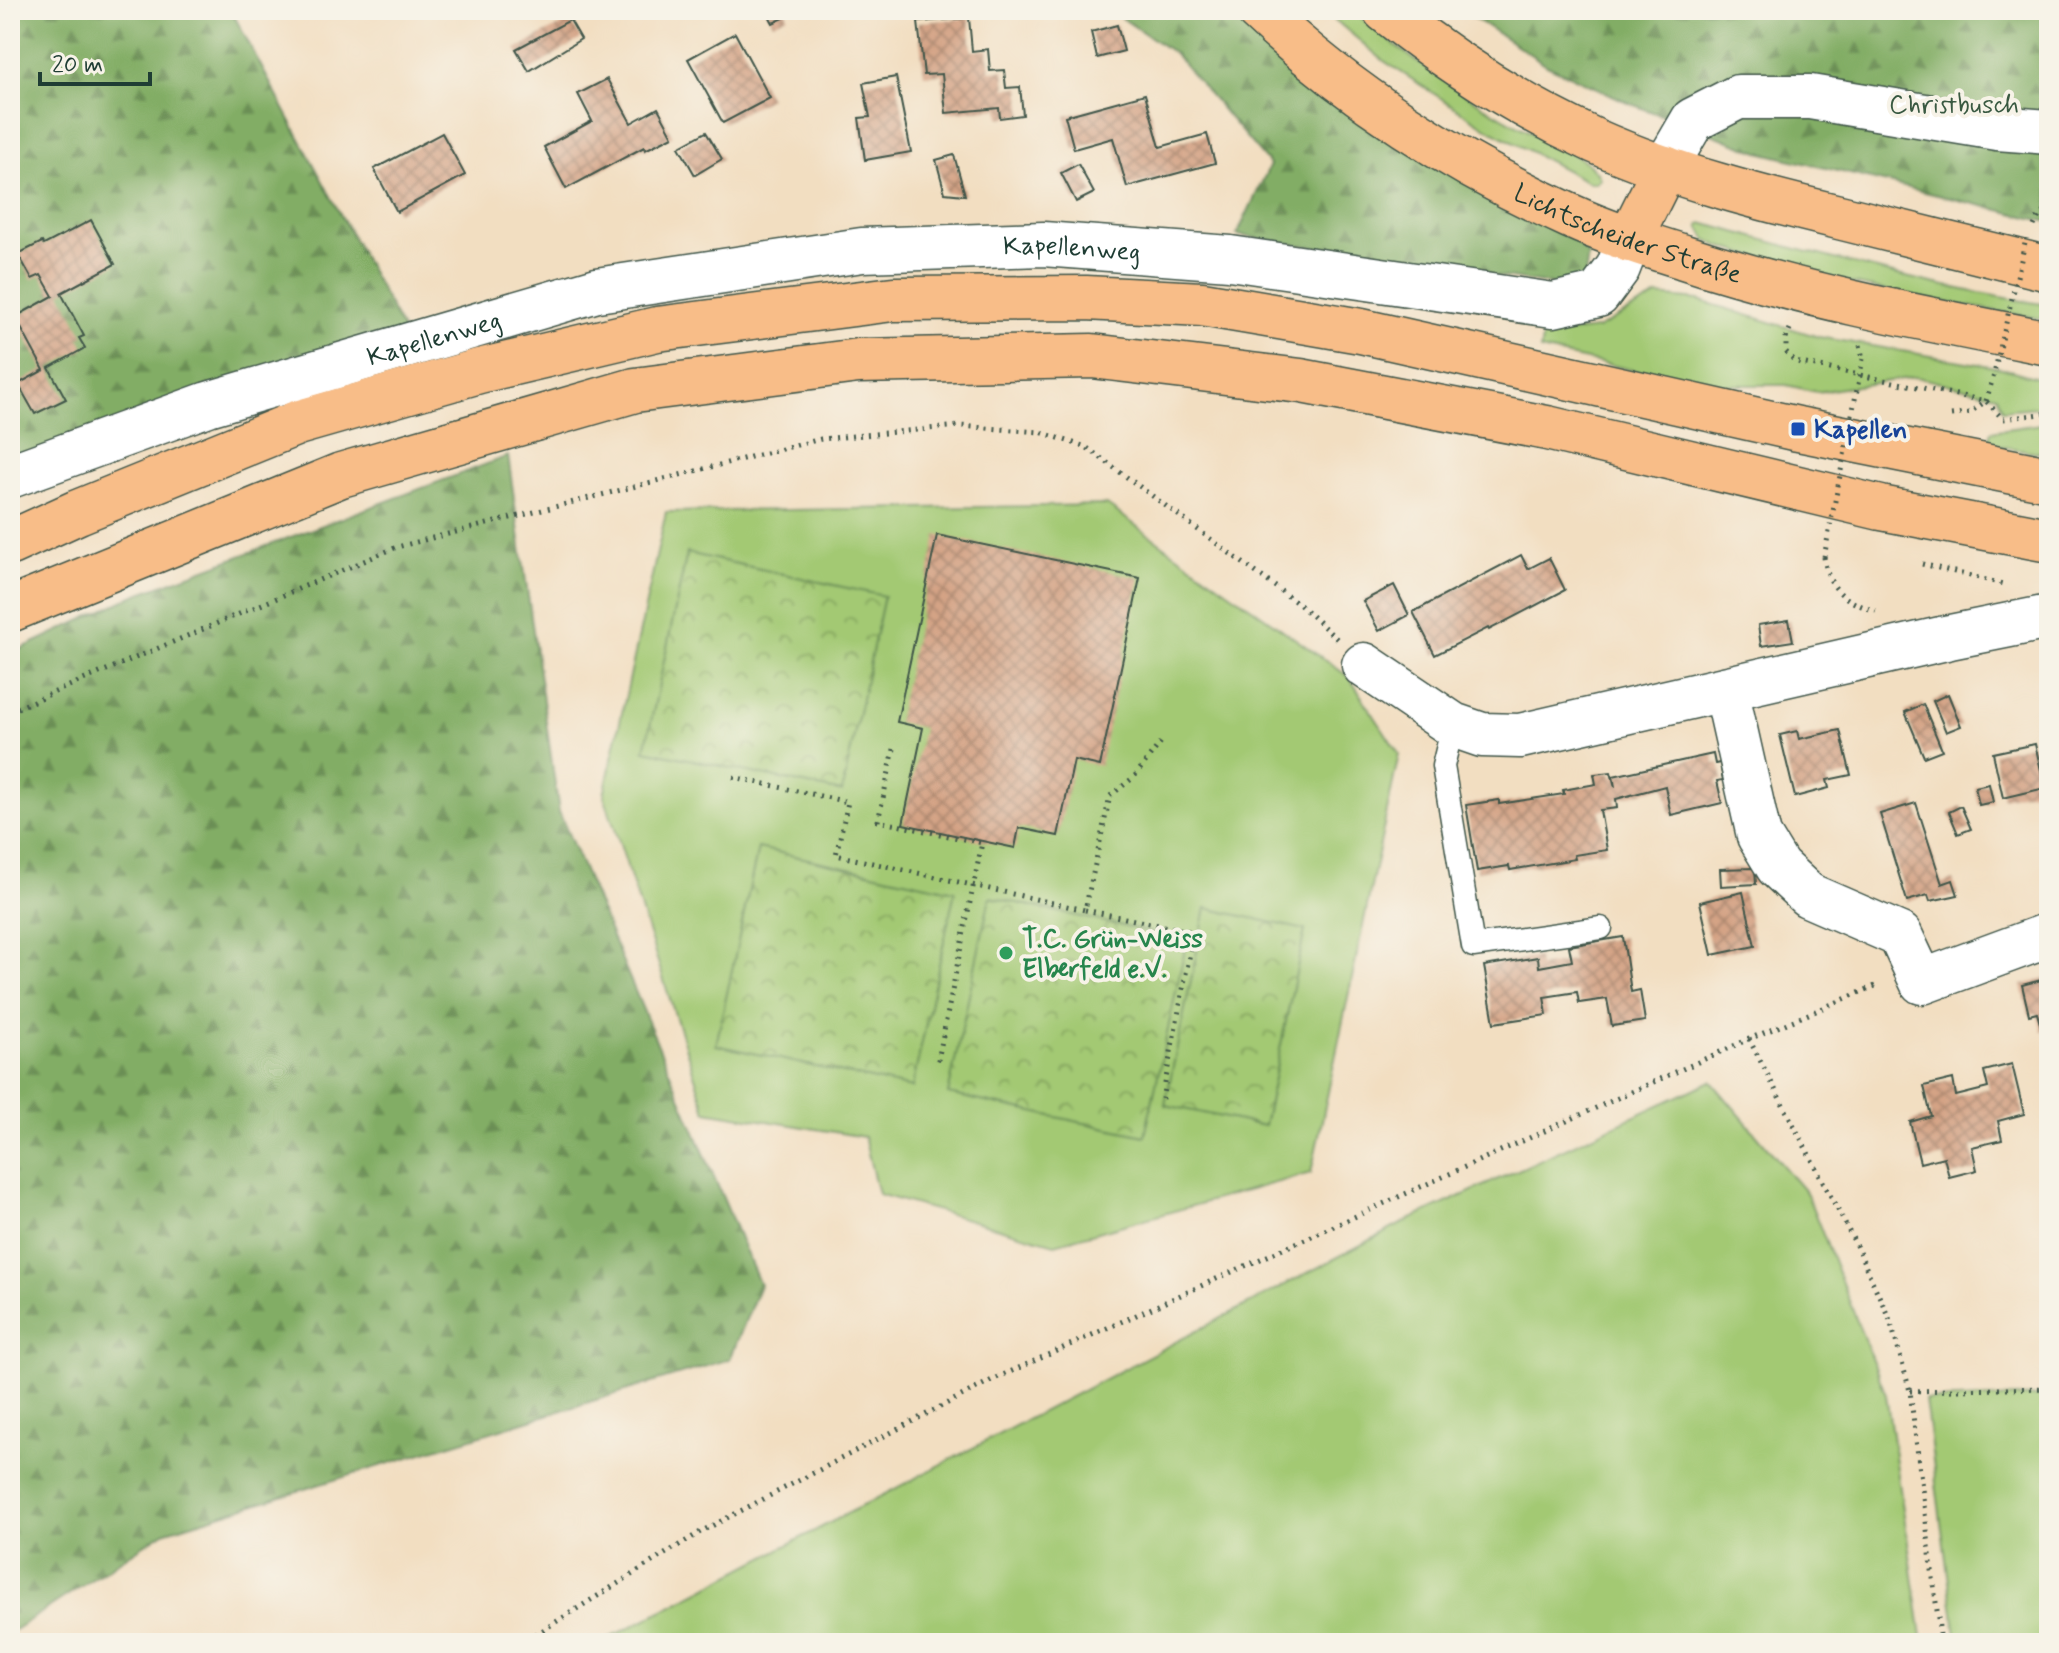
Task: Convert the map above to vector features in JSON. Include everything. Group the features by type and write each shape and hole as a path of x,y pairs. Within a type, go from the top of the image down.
{"main road":[{"name":"Lichtscheider Straße","path":"1258,10 1325,67 1385,112 1427,139 1571,217 1629,240 1733,273 1847,304 2049,343"},
{"path":"1385,10 1460,65 1541,114 1596,141 1665,168 1781,203 2038,254"},
{"name":"Kapellenweg","path":"1629,240 1665,168"},
{"path":"10,543 297,423 479,371 657,329 893,299 1086,298 1202,304 1361,331 1798,429 2049,479"},
{"path":"10,610 341,475 635,390 858,361 1092,356 1301,381 1547,428 1881,508 2049,540"}],"street":[{"name":"Kapellenweg","path":"1665,168 1693,120 1738,97 1810,97 1997,128 2049,132"},
{"name":"Kapellenweg","path":"10,476 208,404 597,290 862,250 1043,244 1230,258 1553,305 1598,295 1618,268 1629,240"},
{"path":"1364,665 1453,725 1482,735 1520,736 2049,617"},
{"path":"1726,689 1759,836 1778,867 1808,895 1900,935 1922,982 2049,935"}],"lane":[{"path":"1453,725 1443,766 1473,946 1601,928"}],"path":[{"path":"1951,415 1969,413 1986,401 2038,254"},
{"path":"1792,324 1786,338 1786,352 1796,362 1986,401 2003,419 2049,413"},
{"path":"1857,336 1863,359 1824,557 1833,589 1852,604 1888,612"},
{"path":"10,711 397,547 821,439 960,426 1040,432 1086,447 1300,605 1364,665"},
{"path":"1922,564 2007,585"},
{"path":"1085,910 1110,796 1134,777 1161,742"},
{"path":"894,749 878,821 982,843 937,1065"},
{"path":"733,777 848,802 836,855 1194,932 1162,1099"},
{"path":"522,1643 702,1531 992,1380 1749,1039 1915,970"},
{"path":"1749,1039 1854,1241 1890,1320 1910,1391 1941,1643"},
{"path":"1910,1391 2049,1388"}],"green space":[{"path":"10,10 231,10 403,331 10,496"},
{"path":"1110,10 1227,10 1260,41 1576,241 1588,255 1585,277 1574,288 1237,235 1270,165 1175,54"},
{"path":"1323,10 1352,10 1438,76 1483,106 1581,159 1597,172 1600,179 1590,183 1488,129 1384,61"},
{"name":"Christbusch","path":"1462,10 2049,10 2049,222 1759,152 1634,105 1547,65"},
{"path":"1702,223 1918,280 2049,305 2049,320 1826,278 1719,246 1706,239 1699,226"},
{"path":"1657,296 1698,300 1819,337 2002,368 2049,381 2049,406 2003,410 1997,395 1916,377 1817,392 1786,385 1704,385 1540,350 1543,335 1597,329"},
{"path":"2049,423 2049,454 1988,444 1991,431"},
{"path":"508,456 559,812 760,1285 730,1359 164,1532 10,1633 10,654 135,595"},
{"name":"T.C. Grün-Weiss Elberfeld e.V.","path":"1107,505 1349,677 1399,754 1311,1173 1055,1244 878,1194 864,1137 706,1111 604,795 666,512"},
{"path":"687,553 884,596 842,792 645,750"},
{"path":"758,848 955,891 912,1088 716,1045"},
{"path":"990,897 1187,940 1145,1136 948,1094"},
{"path":"1206,908 1305,930 1264,1126 1165,1105"},
{"path":"1711,1081 1807,1194 1886,1395 1923,1643 600,1643 1407,1221"},
{"path":"2049,1396 2049,1643 1957,1643 1925,1400"}],"building":[{"path":"766,10 785,10 788,16 773,23"},
{"path":"969,18 972,51 988,49 990,71 1004,70 1006,88 1020,87 1023,115 1000,118 999,108 946,113 942,74 924,75 918,22"},
{"path":"570,20 581,39 529,71 516,49"},
{"path":"1117,25 1124,51 1097,58 1091,32"},
{"path":"735,33 770,98 723,123 688,59"},
{"path":"896,77 911,152 865,160 859,118 870,117 863,83"},
{"path":"607,79 631,123 658,108 673,136 645,150 644,147 566,189 544,147 592,121 578,94"},
{"path":"1145,94 1160,147 1207,134 1215,163 1127,187 1113,138 1074,149 1065,116"},
{"path":"706,132 722,159 695,175 679,147"},
{"path":"442,133 465,175 397,212 374,169"},
{"path":"954,155 965,195 945,193 936,160"},
{"path":"1078,164 1094,193 1076,202 1061,173"},
{"path":"91,220 115,264 61,293 84,336 79,338 85,348 49,368 66,399 35,414 18,384 44,370 15,317 53,296 41,275 32,279 18,254 42,242 44,245"},
{"path":"937,535 1140,578 1100,766 1074,760 1058,836 1019,828 1015,848 903,824 923,728 897,722"},
{"path":"1521,555 1528,569 1549,558 1565,590 1435,655 1413,612"},
{"path":"1394,585 1409,615 1379,631 1363,601"},
{"path":"1789,620 1793,641 1761,646 1758,625"},
{"path":"1948,694 1961,726 1946,732 1933,701"},
{"path":"1923,704 1942,750 1924,757 1905,712"},
{"path":"1840,730 1851,775 1827,780 1829,788 1795,797 1780,735 1797,731 1799,739"},
{"path":"2035,744 2045,788 2003,798 1993,753"},
{"path":"1713,754 1715,764 1720,763 1723,780 1717,781 1722,803 1671,815 1665,786 1616,799 1617,808 1600,810 1607,850 1510,870 1509,866 1477,871 1466,805 1499,800 1499,804 1564,794 1563,790 1596,784 1594,774 1611,772 1615,787 1613,776"},
{"path":"1989,784 1993,802 1979,805 1975,787"},
{"path":"1916,803 1942,884 1953,880 1958,895 1930,901 1928,895 1907,901 1880,814"},
{"path":"1961,806 1971,829 1958,834 1949,812"},
{"path":"1755,868 1756,884 1721,886 1720,869"},
{"path":"1743,892 1755,946 1712,955 1700,902"},
{"path":"1623,937 1631,992 1640,990 1645,1021 1612,1026 1607,999 1579,1003 1577,992 1544,997 1547,1015 1494,1023 1484,966 1538,957 1539,967 1572,961 1569,946"},
{"path":"2049,978 2049,1030 2042,1031 2037,1013 2029,1015 2022,985"},
{"path":"2012,1064 2024,1114 1998,1121 2002,1140 1972,1147 1977,1170 1949,1177 1944,1157 1920,1163 1910,1122 1931,1116 1924,1086 1953,1079 1956,1096 1988,1088 1984,1071"}],"place":[{"name":"Kapellen","path":"1798,429"},
{"name":"T.C. Grün-Weiss Elberfeld e.V.","path":"1006,953"}]}
